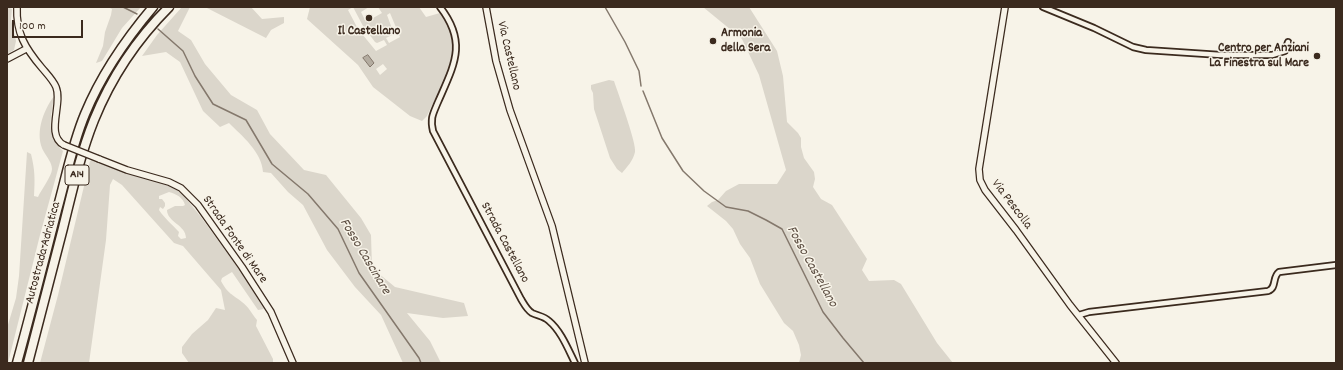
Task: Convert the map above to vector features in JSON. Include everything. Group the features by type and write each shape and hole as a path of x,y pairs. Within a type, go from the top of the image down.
{"highway":[{"name":"Autostrada Adriatica","path":"17,363 68,168 85,114 102,78 114,58 154,7"},
{"name":"Autostrada Adriatica","path":"28,363 85,145 94,121 118,72 140,41 169,7"}],"street":[{"path":"7,59 26,49 18,28 17,7"},
{"name":"Strada Castellano","path":"440,7 448,17 454,31 456,41 455,58 431,119 433,131 526,308 532,313 548,320 555,328 575,363"},
{"name":"Via Castellano","path":"486,7 496,61 510,110 552,226 585,363"},
{"name":"Via Pescolla","path":"1005,7 978,169 980,180 985,190 1116,363"},
{"path":"1043,7 1094,28 1132,47 1146,50 1220,55 1272,55 1286,51 1288,42"},
{"name":"Strada Fonte di Mare","path":"26,49 51,78 57,88 58,99 56,132 58,141 64,146 126,170 169,182 181,188 198,205 263,299 274,318 293,363"},
{"path":"1079,315 1082,313 1096,311 1268,291 1271,290 1275,276 1279,272 1336,264"}],"shaded area":[{"path":"7,7 12,9 11,19 16,41 14,50 7,54"},
{"path":"108,7 141,7 122,28 102,61 96,63 103,46 105,32 111,15 112,9"},
{"path":"182,7 190,7 178,31 191,40 205,64 231,95 257,110 270,134 304,170 326,175 361,218 371,235 372,268 395,287 464,303 468,316 443,318 407,313 430,341 441,363 403,363 381,315 355,287 327,250 303,205 288,192 271,173 263,172 262,165 255,151 229,123 220,127 203,111 180,62 166,52 142,56 157,35"},
{"path":"205,7 251,7 262,19 284,17 284,23 271,30 266,38"},
{"path":"310,7 353,7 369,7 361,12 366,22 382,13 378,7 419,7 426,17 440,13 450,30 452,52 447,74 427,116 422,121 410,116 373,87 358,65 307,19","holes":["353,7 363,26 375,42 377,43 384,40 387,45 376,51 358,29 348,10","390,13 400,37 389,43 386,38 394,34 387,15","383,64 387,69 380,75 376,69"]},
{"path":"703,7 749,7 777,51 783,76 787,122 801,138 801,147 804,158 814,172 815,179 813,187 821,199 832,205 867,259 862,270 869,281 894,280 901,284 937,343 953,363 799,363 801,355 799,345 793,331 784,323 760,284 750,258 740,244 733,229 726,221 707,206 718,200 726,191 739,184 777,184 786,170 759,75 742,39"},
{"path":"368,55 374,63 370,67 363,58"},
{"path":"609,80 614,81 635,147 635,152 630,164 622,173 617,169 610,158 594,109 593,93 591,89 591,85"},
{"path":"54,96 51,132 57,145 63,151 7,363 7,328 16,298 19,276 27,152 31,154 33,165 35,179 34,196 38,197 52,172 50,162 41,145 40,131 43,116"},
{"path":"92,160 172,186 184,196 241,272 264,309 258,310 232,272 222,278 221,281 226,289 246,306 257,320 256,326 273,359 273,363 189,363 182,353 182,347 192,334 208,320 216,308 225,310 221,290 183,246 174,243 122,185 113,179 110,185 106,240 89,363 40,363 90,161","holes":["169,192 177,195 184,202 185,205 183,206 175,206 167,210 170,218 183,230 186,238 181,239 178,236 179,232 159,210 160,207 163,209 165,206 165,203 162,199 159,199 159,196"]}],"waterway":[{"name":"Fosso Cascinare","path":"123,7 137,14"},
{"name":"Fosso Castellano","path":"605,7 625,42 639,71 641,86"},
{"name":"Fosso Cascinare","path":"158,29 183,51 195,76 213,104 246,120 272,164 308,194 338,229 359,273 421,363"},
{"name":"Fosso Castellano","path":"643,91 662,138 683,171 704,191 726,207 748,211 782,229 823,312 864,363"}],"place":[{"name":"Il Castellano","path":"369,18"},
{"name":"Armonia della Sera","path":"713,41"},
{"name":"Centro per Anziani La Finestra sul Mare","path":"1317,56"}]}
